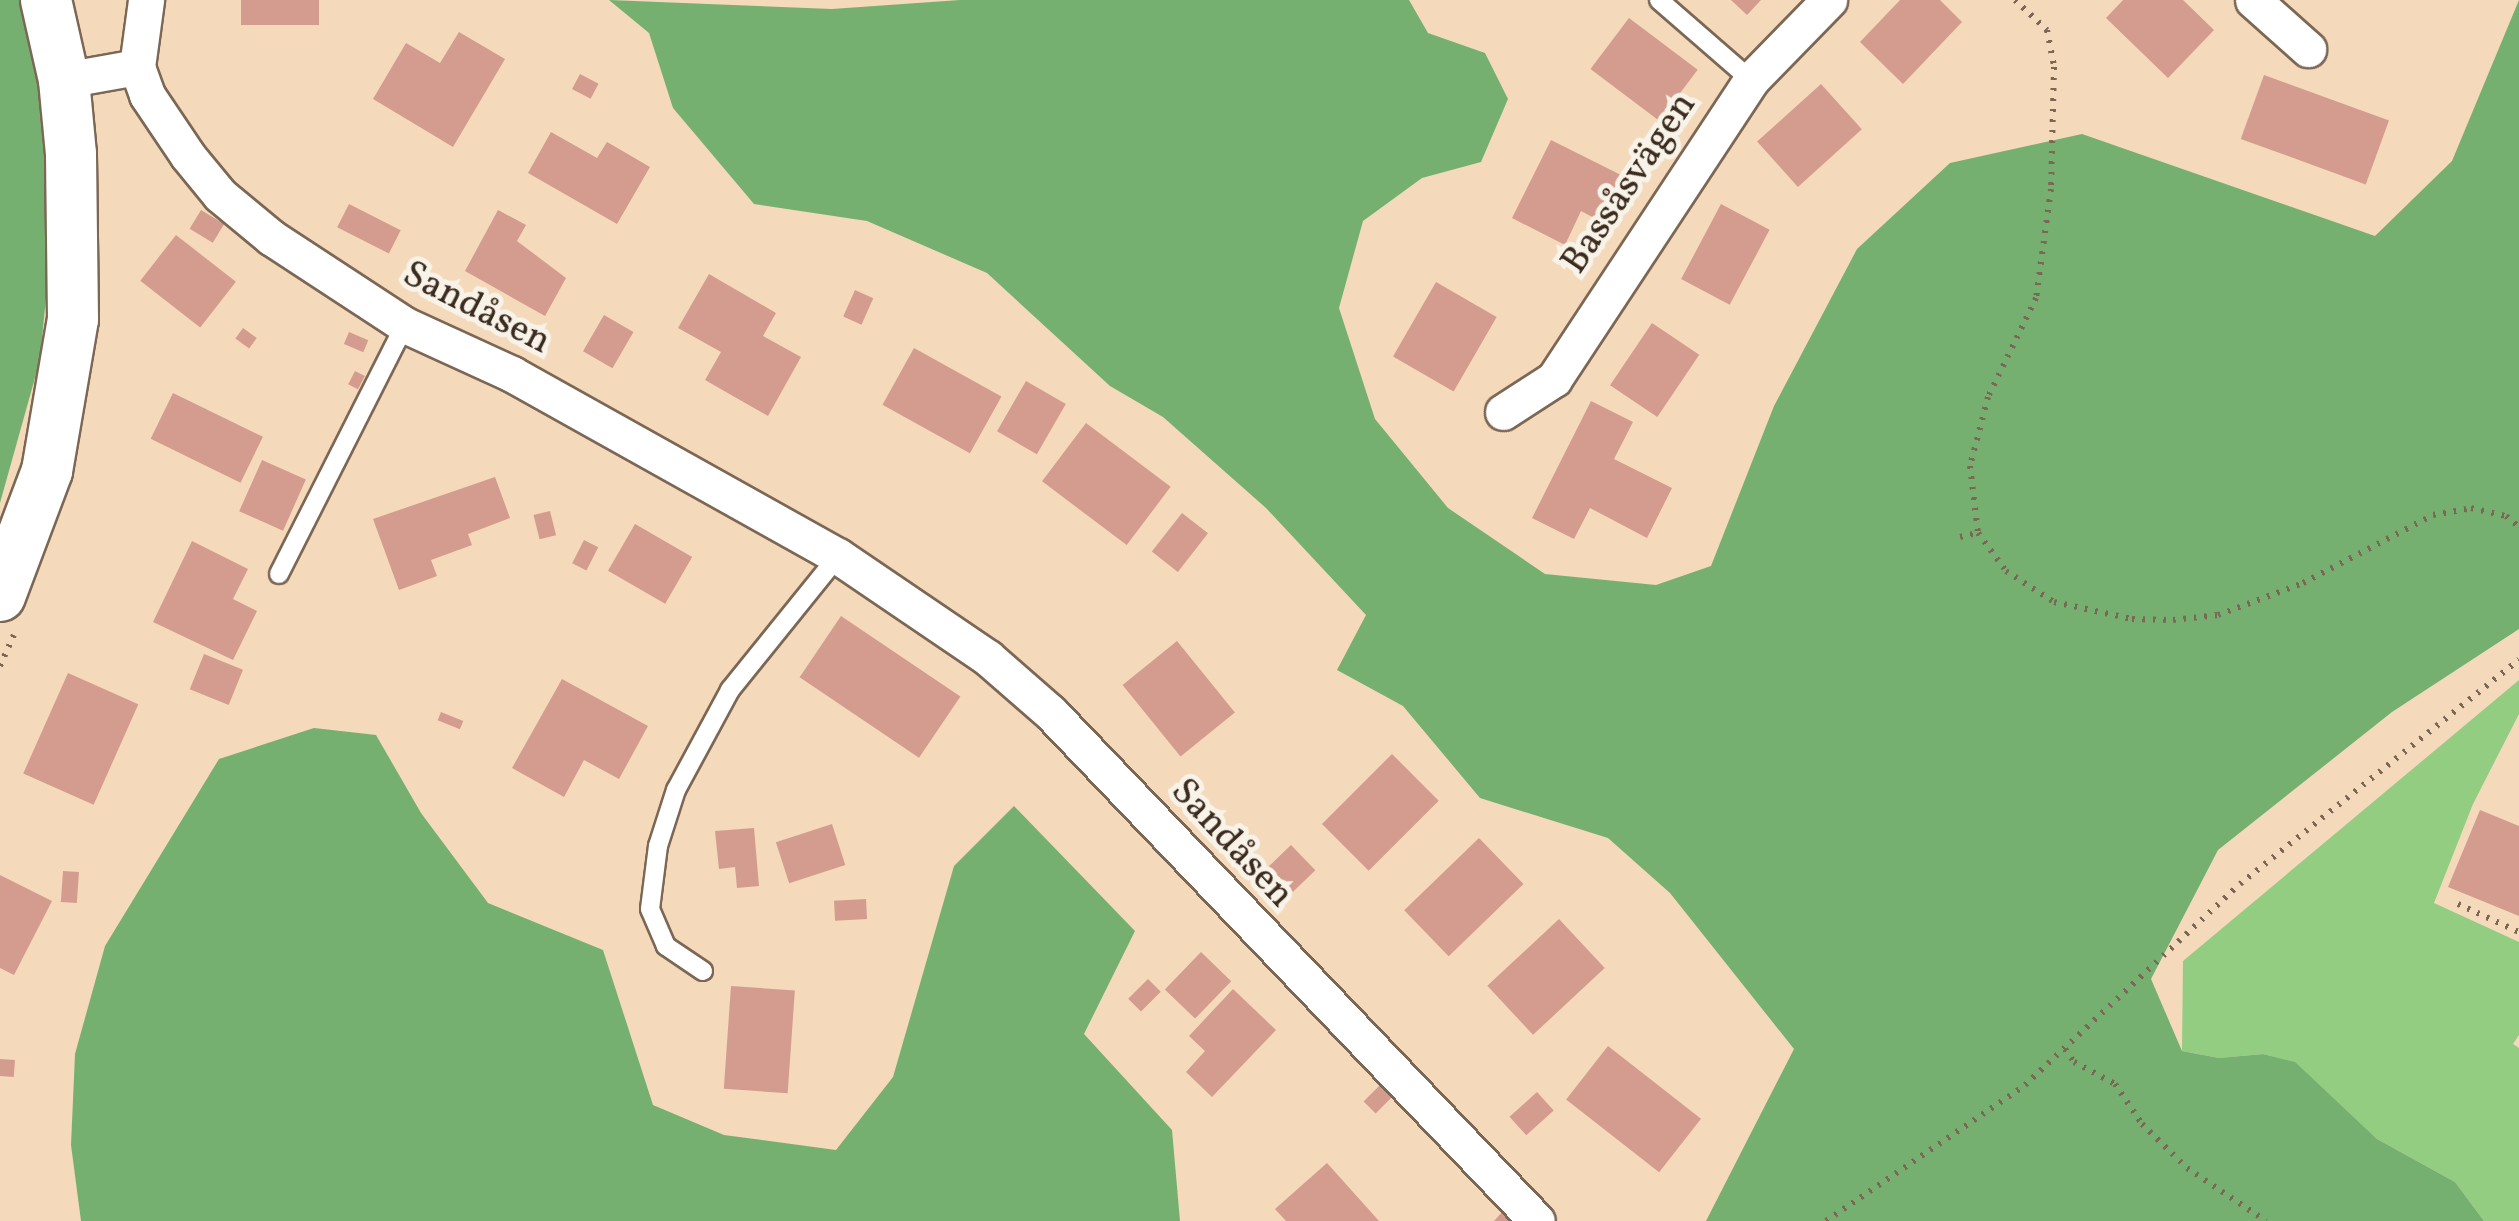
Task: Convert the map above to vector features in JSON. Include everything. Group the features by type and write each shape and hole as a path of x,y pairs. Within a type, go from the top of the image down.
{"street":[{"path":"0,596 47,471 64,397 77,237 64,80 46,0"},
{"path":"64,80 137,68 146,0"},
{"name":"Bassåsvägen","path":"1503,412 1554,379 1751,80 1829,0"},
{"path":"2253,0 2308,49"},
{"name":"Sandåsen","path":"137,68 146,95 220,194 272,238 405,325 512,374 838,556 988,658 1050,712 1537,1221"}],"lane":[{"path":"1659,0 1751,80"},
{"path":"279,574 405,325"},
{"path":"703,971 666,946 650,909 670,809 697,743 730,690 838,556"}],"path":[{"path":"2015,0 2047,30 2052,46 2051,190 2036,298 1975,433 1970,481 1978,534 2006,571 2054,602 2132,619 2173,620 2218,616 2304,583 2432,515 2472,508 2506,516 2519,527"},
{"path":"1960,537 1978,534"},
{"path":"1826,1221 1943,1145 2066,1049 2240,884 2519,660"},
{"path":"2458,904 2519,932"},
{"path":"2066,1049 2074,1062 2115,1084 2142,1124 2187,1168 2266,1221"}],"green space":[{"path":"0,0 27,0 47,136 50,255 40,360 0,503"},
{"path":"609,0 832,9 960,0 1409,0 1428,33 1485,53 1508,99 1481,162 1422,178 1363,221 1339,308 1375,419 1448,508 1545,574 1656,585 1711,566 1774,406 1857,249 1950,163 2082,134 2375,236 2452,161 2519,0 2519,629 2392,712 2218,850 2151,979 2182,1051 2219,1058 2263,1054 2295,1062 2377,1139 2455,1182 2484,1221 1706,1221 1794,1049 1670,893 1608,838 1480,798 1403,706 1337,670 1366,615 1266,508 1163,417 1110,386 987,273 867,221 754,204 673,108 649,33"},
{"path":"2519,680 2519,714 2473,804 2434,903 2519,942 2519,1035 2513,1044 2519,1048 2519,1221 2484,1221 2455,1182 2377,1139 2294,1062 2263,1054 2219,1058 2182,1051 2183,961"},
{"path":"314,728 376,735 421,813 488,903 603,950 653,1105 724,1135 836,1150 893,1077 954,866 1014,806 1135,931 1084,1034 1172,1130 1180,1221 81,1221 71,1145 75,1054 105,946 219,759"}],"building":[{"path":"241,0 319,0 319,25 241,25"},
{"path":"1731,0 1761,0 1747,15"},
{"path":"1900,0 1940,0 1962,22 1903,84 1860,42"},
{"path":"2123,0 2183,0 2214,30 2168,78 2106,18"},
{"path":"1629,18 1698,70 1659,121 1590,69"},
{"path":"459,32 505,59 453,147 373,99 406,43 440,63"},
{"path":"580,74 599,84 591,99 572,89"},
{"path":"2264,75 2389,120 2366,184 2241,139"},
{"path":"1821,84 1862,129 1798,187 1757,142"},
{"path":"551,132 597,158 607,142 650,167 617,224 528,173"},
{"path":"1551,140 1621,175 1598,220 1581,211 1565,245 1512,218"},
{"path":"349,204 401,230 389,253 337,227"},
{"path":"1721,204 1770,230 1730,305 1681,279"},
{"path":"201,210 224,224 213,243 190,229"},
{"path":"498,210 526,225 517,241 566,278 545,316 465,271"},
{"path":"176,235 236,282 200,327 140,281"},
{"path":"709,274 776,313 763,336 801,357 768,416 705,380 721,352 678,328"},
{"path":"1436,282 1497,317 1454,391 1393,356"},
{"path":"855,290 873,298 861,325 843,316"},
{"path":"604,315 633,332 612,368 583,351"},
{"path":"1652,323 1699,355 1657,417 1610,385"},
{"path":"243,328 257,338 249,349 235,339"},
{"path":"349,332 368,340 363,352 344,344"},
{"path":"914,348 1001,396 970,453 882,405"},
{"path":"355,371 365,376 358,389 348,384"},
{"path":"1026,381 1066,404 1037,454 997,431"},
{"path":"173,393 263,437 241,483 151,439"},
{"path":"1591,401 1633,422 1614,459 1672,488 1647,538 1590,508 1574,539 1532,518"},
{"path":"1086,423 1171,487 1127,545 1042,481"},
{"path":"262,460 306,480 283,531 239,511"},
{"path":"495,477 510,518 468,534 472,545 431,560 437,576 399,590 373,519"},
{"path":"550,511 556,535 540,539 534,515"},
{"path":"1182,513 1208,533 1178,572 1152,552"},
{"path":"635,524 692,557 665,604 608,571"},
{"path":"584,540 598,547 586,570 572,563"},
{"path":"192,541 248,569 233,599 257,611 233,660 153,622"},
{"path":"841,616 960,697 919,758 800,677"},
{"path":"1177,641 1235,712 1180,757 1123,685"},
{"path":"204,654 243,670 229,705 190,689"},
{"path":"68,673 138,704 94,805 23,773"},
{"path":"562,679 648,726 619,779 584,760 564,797 512,768"},
{"path":"441,712 463,721 460,729 438,720"},
{"path":"1392,754 1439,801 1369,871 1322,824"},
{"path":"2480,810 2519,826 2519,916 2448,887"},
{"path":"832,824 845,865 789,883 776,842"},
{"path":"754,828 759,886 737,888 735,867 719,869 715,831"},
{"path":"1479,838 1523,884 1449,956 1404,910"},
{"path":"1291,845 1315,870 1293,892 1269,867"},
{"path":"63,871 79,872 77,903 61,902"},
{"path":"0,875 52,901 14,975 0,968"},
{"path":"866,899 867,919 835,921 834,901"},
{"path":"1559,919 1605,968 1533,1035 1487,986"},
{"path":"1201,952 1231,981 1195,1019 1165,989"},
{"path":"1148,979 1161,992 1141,1012 1128,999"},
{"path":"731,986 795,990 788,1093 724,1089"},
{"path":"1233,989 1276,1030 1212,1097 1186,1072 1205,1051 1189,1036"},
{"path":"1608,1046 1701,1119 1659,1172 1566,1100"},
{"path":"0,1059 15,1060 14,1077 0,1076"},
{"path":"1382,1083 1394,1095 1376,1113 1364,1101"},
{"path":"1537,1092 1554,1111 1526,1135 1510,1117"},
{"path":"1327,1163 1379,1221 1286,1221 1275,1209"},
{"path":"1503,1211 1514,1221 1494,1221"}]}
